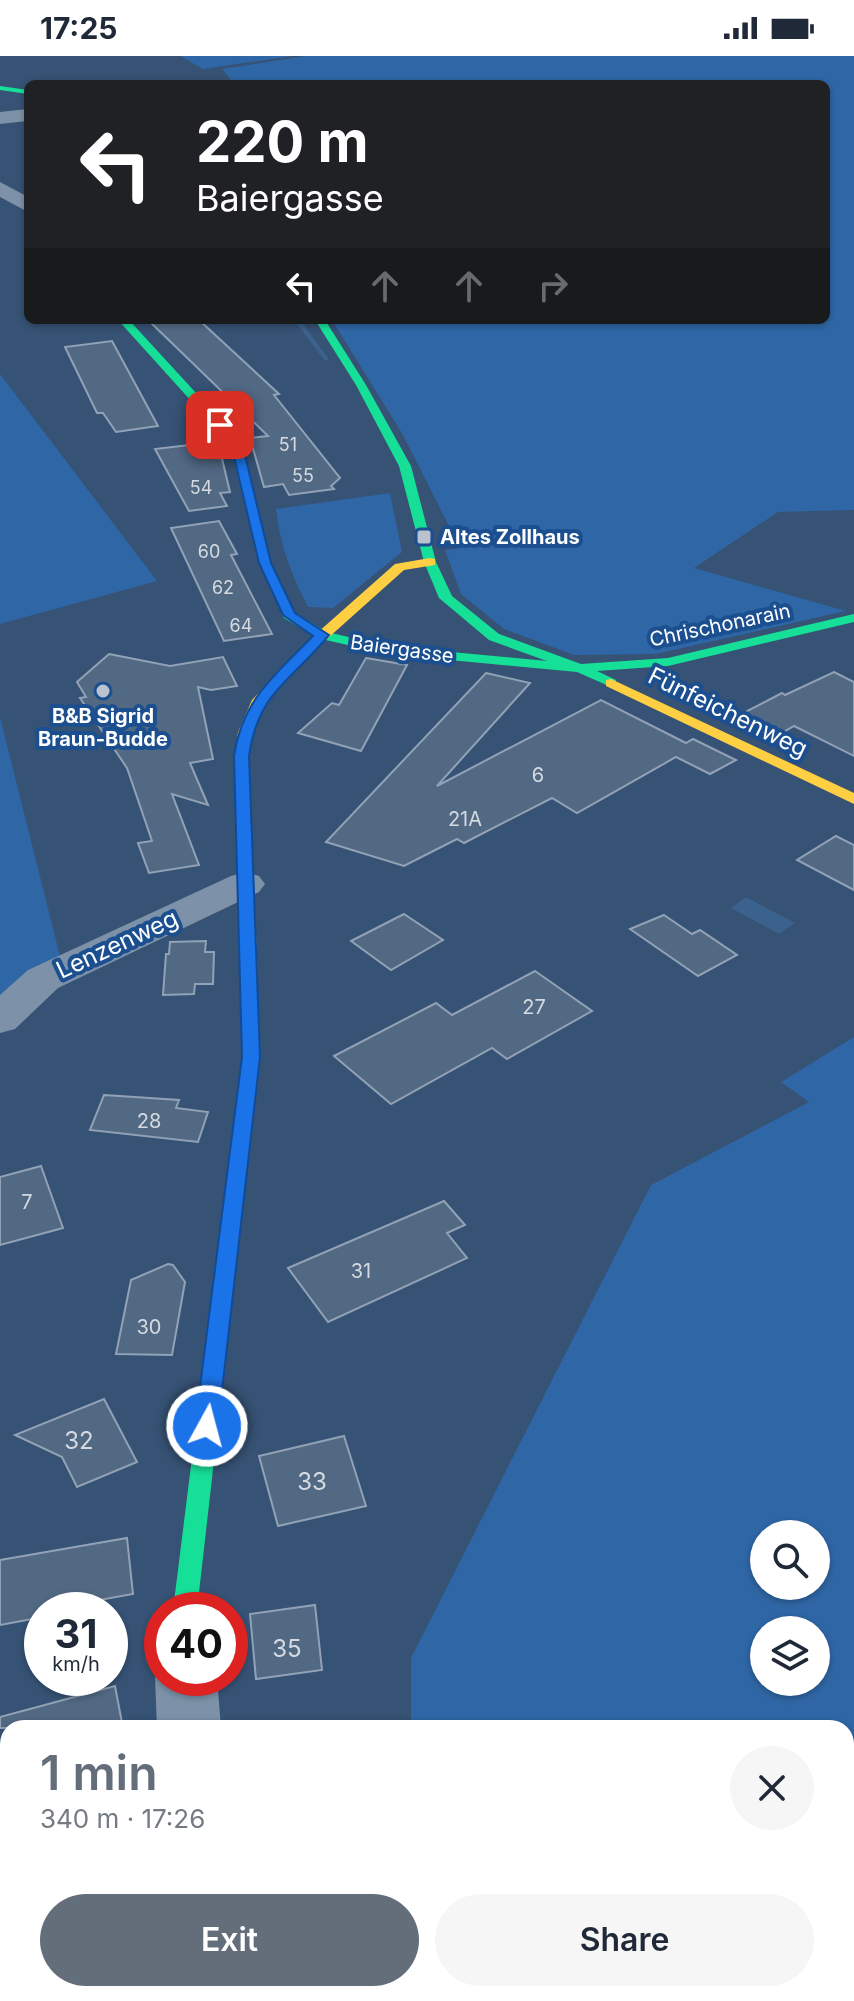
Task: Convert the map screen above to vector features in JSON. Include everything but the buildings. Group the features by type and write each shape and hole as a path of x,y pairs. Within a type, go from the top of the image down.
{"street":[{"path":"0,88 24,91"},
{"path":"0,118 24,115"},
{"path":"0,188 24,203"},
{"name":"Baiergasse","path":"127,324 236,443 265,563 289,615 322,635 387,650 580,668"},
{"name":"Chrischonarain","path":"323,324 361,385 405,466 433,569 446,598 494,637 580,668 668,662 854,618"},
{"path":"187,1592 251,1057 241,756 245,732 259,700 322,635 400,567 433,569"},
{"name":"Fünfeichenweg","path":"580,668 854,799"},
{"name":"Lenzenweg","path":"0,1019 43,979 245,884"},
{"path":"187,1696 189,1720"}],"shaded area":[{"path":"180,56 293,56 203,69"},
{"path":"305,56 854,56 854,510 778,512 694,568 846,611 656,654 574,655 504,629 461,594 445,550 460,548 403,435 334,324 830,324 830,80 232,80 222,69"},
{"path":"0,374 157,581 0,624"},
{"path":"390,493 402,552 333,608 308,607 287,560 276,509"},
{"path":"0,717 60,956 0,1025"},
{"path":"746,897 795,923 779,934 731,908"},
{"path":"854,1037 854,1720 411,1720 411,1658 651,1185 809,1102 781,1082"}],"waterway":[{"path":"300,324 326,359"}],"traffic: fast":[{"path":"0,88 24,91"},
{"path":"127,324 236,443 265,563 289,615 322,635 387,650 580,668 611,683"},
{"path":"323,324 361,385 405,466 430,562 446,598 494,637 580,668 668,662 854,618"},
{"path":"187,1592 251,1057 248,957"}],"traffic: slow":[{"path":"248,957 241,756 245,732 259,700 313,644 400,567 430,562"},
{"path":"611,683 854,799"}],"place":[{"name":"Altes Zollhaus","path":"424,537"},
{"name":"B&B Sigrid Braun-Budde","path":"103,691"}],"route":[{"path":"207,1426 251,1057 241,756 245,732 259,700 322,635 289,615 265,563 254,507 236,443 220,425"}]}
